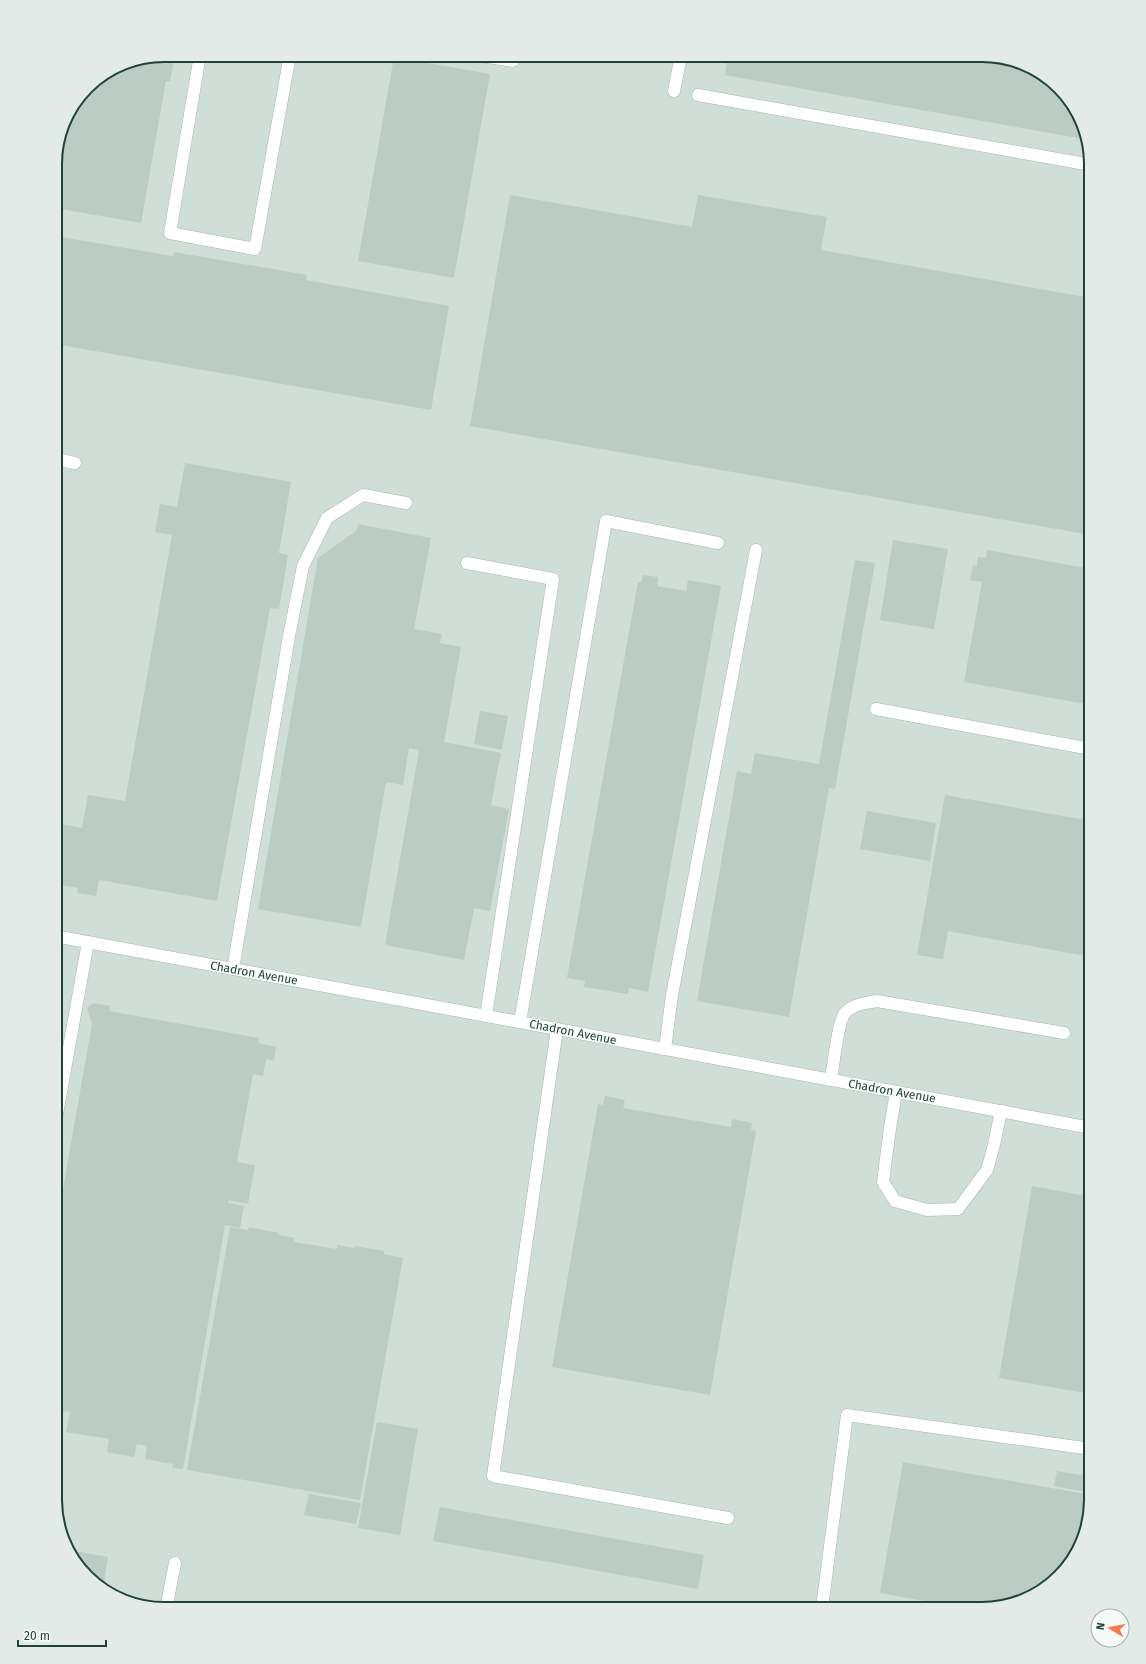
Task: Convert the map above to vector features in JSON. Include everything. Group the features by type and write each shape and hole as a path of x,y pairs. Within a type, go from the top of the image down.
{"street":[{"path":"199,62 170,233 255,248 289,62"},
{"path":"674,91 680,62"},
{"path":"698,95 1084,164"},
{"path":"62,460 75,463"},
{"path":"233,969 289,636 303,566 327,518 363,495 406,503"},
{"path":"520,1022 606,521 718,542"},
{"path":"665,1049 672,995 756,550"},
{"path":"467,563 553,579 486,1016"},
{"path":"876,709 1084,748"},
{"name":"Chadron Avenue","path":"62,937 1084,1127"},
{"path":"62,1086 88,942"},
{"path":"831,1080 836,1046 844,1014 854,1006 877,1001 1064,1033"},
{"path":"557,1029 493,1476 728,1518"},
{"path":"896,1092 883,1182 895,1201 926,1210 958,1209 987,1170 1001,1111"},
{"path":"823,1602 847,1415 1084,1448"},
{"path":"167,1602 175,1563"}],"shaded area":[{"path":"158,62 988,62 1015,67 1039,79 1054,92 1070,113 1081,138 1084,164 1084,1500 1081,1526 1070,1551 1054,1572 1033,1588 1008,1599 982,1602 158,1602 131,1597 113,1588 92,1572 76,1551 65,1526 62,1500 62,158 65,138 70,125 83,102 97,87 107,79 125,70 138,65"}],"building":[{"path":"158,62 174,62 170,81 166,81 141,223 62,209 62,158 65,138 76,113 83,102 107,79 138,65"},
{"path":"393,62 422,62 490,74 454,278 358,261"},
{"path":"727,62 988,62 1002,64 1015,67 1039,79 1054,92 1070,113 1081,138 725,75"},
{"path":"510,195 692,227 698,195 827,217 821,250 1084,297 1084,534 470,426"},
{"path":"62,237 173,256 174,252 307,275 306,280 449,306 431,410 62,345"},
{"path":"185,463 291,482 279,553 288,555 279,609 270,608 217,901 99,880 96,896 77,893 78,888 62,885 62,824 82,828 88,795 125,801 172,535 155,532 160,504 177,507"},
{"path":"358,524 431,538 414,629 442,634 440,643 461,647 444,742 501,753 491,805 509,809 490,911 474,908 464,960 385,945 419,750 409,748 403,785 386,782 361,927 258,909 318,558 356,531"},
{"path":"893,540 948,549 934,629 880,620"},
{"path":"987,550 1084,568 1084,704 964,682 982,582 970,580 973,565 977,566 978,557 986,558"},
{"path":"855,560 875,563 835,789 829,788 789,1017 697,1001 737,771 751,774 755,753 819,764"},
{"path":"643,575 658,577 657,586 686,591 688,580 721,586 648,992 629,988 628,994 584,987 585,981 567,978 638,582 641,583"},
{"path":"480,711 508,716 502,750 474,744"},
{"path":"945,795 1084,820 1084,956 948,931 943,959 917,955"},
{"path":"867,811 936,823 930,861 860,849"},
{"path":"93,1003 110,1006 109,1011 259,1038 258,1043 276,1047 274,1061 266,1059 263,1076 253,1074 237,1162 255,1165 248,1204 229,1200 228,1203 244,1206 240,1228 225,1225 183,1469 172,1468 173,1464 145,1459 147,1446 137,1444 134,1457 107,1452 109,1439 66,1432 70,1412 62,1411 62,1194 92,1024 87,1008"},
{"path":"605,1096 625,1100 623,1108 731,1127 732,1119 752,1123 751,1130 756,1131 710,1395 552,1367 598,1104 603,1105"},
{"path":"1032,1186 1084,1196 1084,1393 999,1378"},
{"path":"230,1227 248,1230 249,1227 279,1233 278,1235 295,1238 294,1242 337,1249 337,1245 355,1248 355,1246 384,1251 384,1254 403,1258 360,1500 187,1470"},
{"path":"377,1422 418,1429 400,1535 358,1528"},
{"path":"903,1462 1084,1494 1081,1526 1070,1551 1063,1562 1044,1581 1021,1594 1008,1599 995,1601 930,1602 880,1593"},
{"path":"1057,1471 1084,1476 1084,1492 1054,1486"},
{"path":"309,1494 361,1503 356,1524 304,1515"},
{"path":"440,1507 704,1555 698,1589 433,1541"},
{"path":"76,1551 108,1557 104,1582 83,1562"}]}
